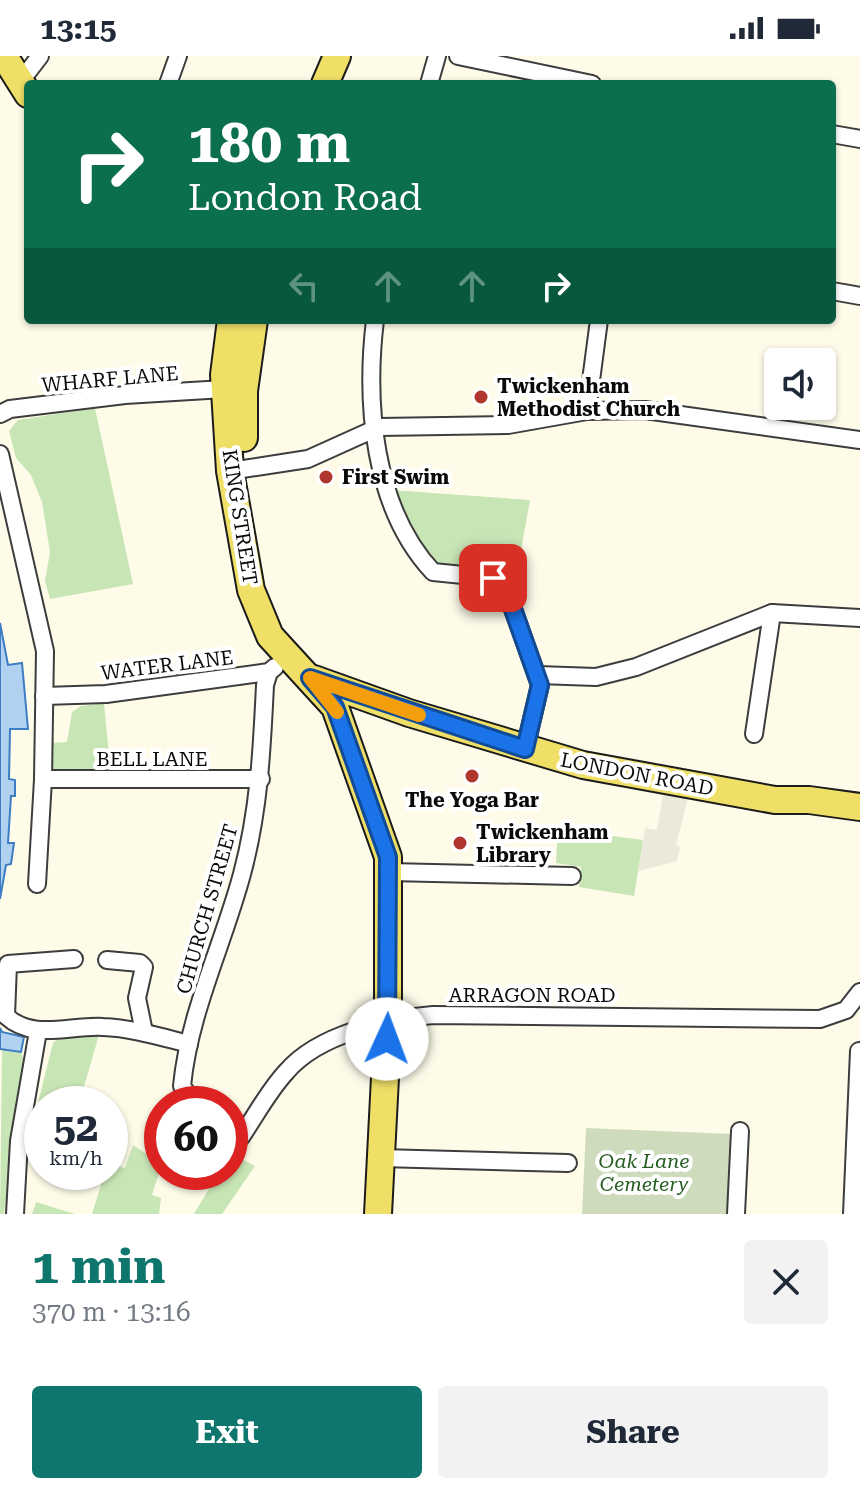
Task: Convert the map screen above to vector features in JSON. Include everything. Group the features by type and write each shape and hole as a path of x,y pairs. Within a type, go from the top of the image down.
{"main road":[{"path":"4,56 24,88"},
{"path":"327,80 337,56"},
{"path":"345,80 355,56"},
{"name":"KING STREET","path":"234,324 224,389 238,469 251,590 278,664"},
{"name":"KING STREET","path":"234,324 243,412 238,469"},
{"name":"LONDON ROAD","path":"278,664 409,713 525,749 609,771 775,800 860,825"},
{"name":"LONDON ROAD","path":"310,678 335,707 365,714 409,713"},
{"path":"335,707 384,838 389,872 388,1019 378,1214"},
{"name":"LONDON ROAD","path":"775,800 809,800 860,807"}],"street":[{"path":"28,80 40,56"},
{"path":"169,80 178,56"},
{"path":"430,80 437,56"},
{"path":"458,56 573,80"},
{"path":"836,135 860,139"},
{"path":"836,292 860,296"},
{"path":"375,324 371,354 374,428 383,470 414,552 433,572 487,577 498,581 508,595 540,685 525,749"},
{"path":"587,411 598,324"},
{"name":"WHARF LANE","path":"0,414 10,409 125,395 224,389"},
{"path":"238,469 308,459 374,428 508,425 587,411 645,410 860,440"},
{"path":"0,454 45,651 37,884"},
{"path":"538,675 596,677 636,667 772,613 860,618"},
{"path":"754,734 772,613"},
{"name":"WATER LANE","path":"44,696 106,694 278,664"},
{"name":"CHURCH STREET","path":"182,1086 189,1044 242,875 261,779 265,685 278,664"},
{"name":"BELL LANE","path":"43,779 261,779"},
{"path":"389,872 572,876"},
{"path":"74,959 8,964 6,1016 18,1025 38,1031 103,1027 144,1032 189,1044"},
{"path":"107,960 140,963 144,967 137,998 144,1032"},
{"name":"ARRAGON ROAD","path":"248,1118 302,1056 388,1019 433,1015 820,1019 846,1010 860,992"},
{"path":"15,1214 19,1141 38,1031"},
{"path":"852,1214 859,1051"},
{"path":"736,1214 740,1131"},
{"path":"381,1158 568,1163"}],"green space":[{"path":"95,408 133,584 50,599 45,581 50,552 42,502 31,475 16,458 9,431 18,420"},
{"path":"391,490 530,500 517,573 485,567 446,571 428,561"},
{"path":"104,703 111,775 50,774 51,743 67,742 72,712 81,706"},
{"path":"558,829 643,840 634,896 579,887 581,867 556,863"},
{"path":"63,1034 99,1035 84,1086 42,1086 53,1043"},
{"path":"2,1048 21,1052 24,1060 4,1214 0,1214"},
{"name":"Oak Lane Cemetery","path":"586,1128 732,1134 729,1214 582,1214"},
{"path":"133,1145 144,1152 144,1190 154,1190 152,1195 161,1198 159,1214 92,1214 99,1190 128,1190 128,1159"},
{"path":"248,1162 255,1166 248,1176"},
{"path":"208,1190 238,1190 222,1214 194,1214"},
{"path":"36,1202 75,1214 32,1214"}],"shaded area":[{"path":"672,791 689,794 676,845 680,847 677,861 638,871 645,828 657,830 663,796"}],"water":[{"path":"0,623 8,665 22,663 28,729 10,729 9,779 15,780 15,796 11,796 8,843 14,843 11,864 6,865 0,899"},
{"path":"0,1028 2,1032 24,1037 21,1052 0,1049"}],"slow traffic":[{"path":"337,712 310,678 419,715"}],"place":[{"name":"Twickenham Methodist Church","path":"481,397"},
{"name":"First Swim","path":"326,477"},
{"name":"The Yoga Bar","path":"472,776"},
{"name":"Twickenham Library","path":"460,843"}],"route":[{"path":"387,1039 389,872 384,838 335,707 310,678 525,749 540,685 508,595 493,578"}]}
